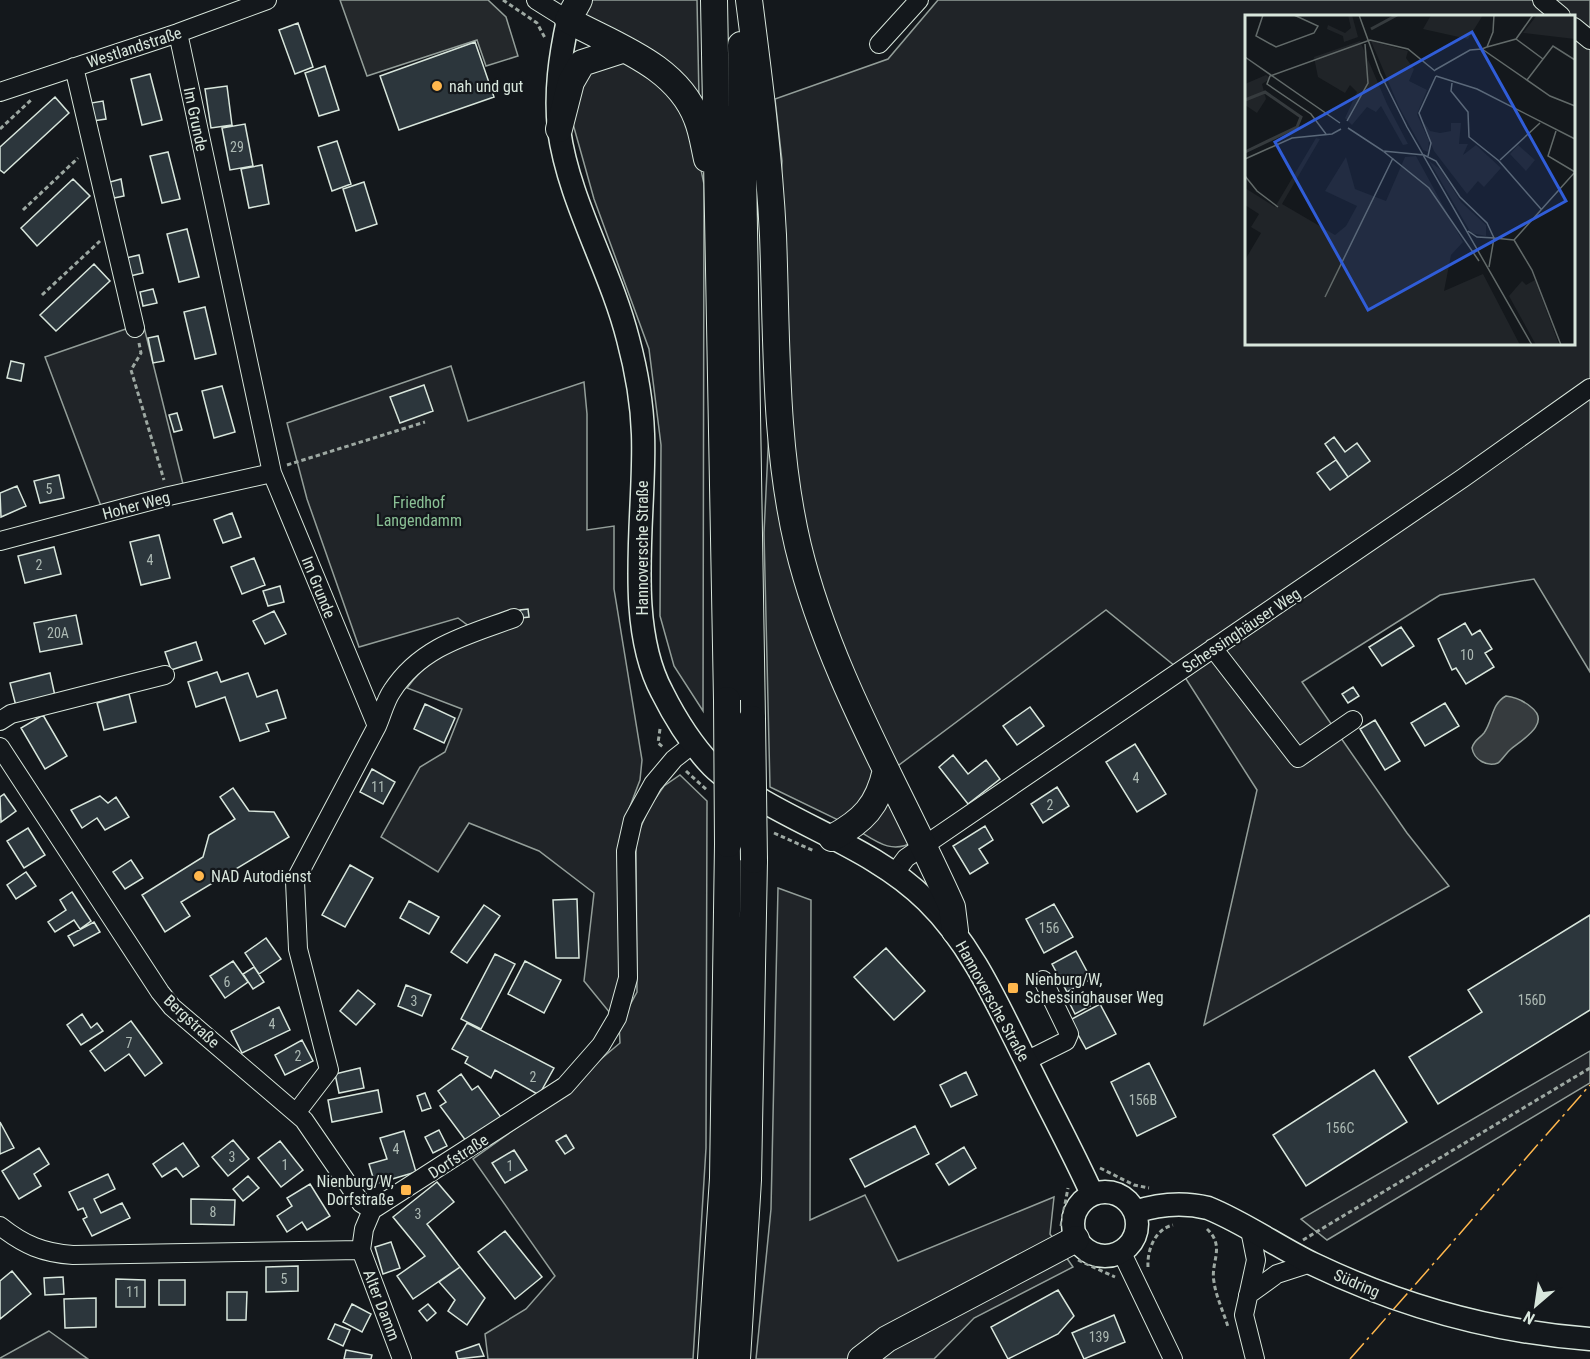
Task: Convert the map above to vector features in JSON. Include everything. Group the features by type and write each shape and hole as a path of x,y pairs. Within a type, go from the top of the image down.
{"highway":[{"path":"711,1359 723,1178 728,844 714,0"},
{"path":"737,1359 748,1180 754,860 740,0"},
{"path":"749,0 766,130 773,234 777,383 794,523 814,604 836,663 952,907 955,931"},
{"path":"573,10 622,50 650,63 672,81 686,98 696,117 718,212"},
{"path":"559,129 571,82 582,63 622,50"},
{"path":"832,838 858,824 871,807 883,784 886,770"},
{"path":"861,1359 887,1340 1070,1242"}],"main road":[{"name":"Hannoversche Straße","path":"573,10 557,91 559,129 574,185 615,293 629,341 638,387 643,433 640,607 646,651 661,691 693,744 714,768 743,789 894,874 926,899 955,931 974,962 1026,1061 1092,1194"},
{"path":"1112,1192 1129,1203 1135,1212 1137,1231 1122,1253 1099,1256 1070,1242 1073,1217 1077,1207 1092,1194 1112,1192"},
{"name":"Südring","path":"1135,1212 1166,1204 1192,1205 1221,1214 1311,1263 1367,1289 1427,1310 1527,1331 1590,1339"}],"street":[{"name":"Westlandstraße","path":"0,92 178,33 267,0"},
{"path":"536,0 573,10"},
{"path":"879,44 919,0"},
{"path":"1542,0 1561,15"},
{"path":"1575,28 1590,40"},
{"name":"Im Grunde","path":"178,33 272,472 377,726"},
{"path":"74,67 135,328"},
{"name":"Schessinghäuser Weg","path":"894,874 906,858 1590,388"},
{"name":"Hoher Weg","path":"0,541 169,496 272,472"},
{"path":"296,1113 329,1070 298,949 296,880 377,726 392,691 416,664 441,644 514,618"},
{"path":"1213,648 1298,758 1353,720"},
{"path":"0,721 11,714 165,675"},
{"name":"Dorfstraße","path":"372,1210 565,1086 601,1045 617,1018 628,978 626,851 633,820 653,784 675,759 693,744"},
{"name":"Bergstraße","path":"0,747 172,1007 296,1113 310,1128 362,1203 372,1210"},
{"path":"1026,1061 1066,1041 1069,1034 1044,980"},
{"path":"0,1226 33,1248 49,1253 73,1255 361,1250 364,1229 372,1210"},
{"path":"1251,1230 1256,1260 1244,1315 1255,1359"},
{"name":"Alter Damm","path":"361,1250 402,1359"},
{"path":"1122,1253 1173,1359"},
{"path":"1248,1295 1277,1274 1311,1263"}],"path":[{"path":"503,0 537,23 544,33 546,47"},
{"path":"0,129 36,95"},
{"path":"23,210 72,161 93,150"},
{"path":"42,295 94,245 113,234"},
{"path":"135,328 141,353 132,370 169,496"},
{"path":"272,472 426,422"},
{"path":"658,723 658,743 675,759"},
{"path":"1286,1250 1590,1068"},
{"path":"1095,1165 1134,1185 1153,1189"},
{"path":"1067,1185 1068,1192 1060,1221 1074,1257 1084,1265 1115,1277"},
{"path":"1148,1261 1158,1232 1166,1226 1178,1224"},
{"path":"1201,1224 1210,1231 1218,1249 1213,1280 1232,1338"}],"green space":[{"path":"588,0 697,0 699,98 582,20"},
{"path":"938,0 1590,0 1590,672 1534,579 1440,595 1302,682 1407,833 1449,886 1204,1025 1257,790 1181,671 1106,610 895,768 858,807 838,820 770,787 764,533 782,161 775,99 888,59"},
{"path":"629,61 670,90 691,123 704,184 703,711 674,666 660,616 661,445 649,349 594,199 573,124 577,83 596,63"},
{"path":"143,323 183,484 101,506 45,357"},
{"name":"Friedhof Langendamm","path":"451,366 468,421 584,382 587,414 587,530 614,526 614,589 642,760 640,780 626,817 620,977 610,1013 584,981 594,893 539,851 469,823 438,872 381,837 420,767 445,752 462,709 407,688 430,663 478,633 458,618 359,647 307,499 287,423"},
{"path":"680,775 707,801 706,1148 693,1359 488,1359 485,1334 526,1309 555,1276 473,1159 533,1116 620,1043 619,1025 637,992 636,838 650,806 664,786"},
{"path":"887,791 913,842 891,847 859,831"},
{"path":"778,888 811,900 810,1220 865,1195 898,1261 1054,1197 1050,1234 1073,1267 974,1318 934,1359 756,1359 771,1209"},
{"path":"1590,1051 1590,1083 1327,1240 1301,1219"},
{"path":"49,1331 88,1359 0,1359 0,1358"}],"shaded area":[{"path":"340,0 488,0 506,17 518,56 486,66 477,40 367,76"},
{"path":"1506,696 1531,707 1537,713 1537,725 1498,763 1485,763 1475,756 1472,748 1487,728 1498,703"}],"building":[{"path":"298,23 313,67 295,74 279,30"},
{"name":"nah und gut","path":"475,42 494,97 399,130 380,76"},
{"path":"325,66 339,110 319,116 305,73"},
{"path":"150,74 162,120 142,125 131,79"},
{"path":"227,86 232,125 211,128 205,89"},
{"path":"55,97 69,113 4,173 0,170 0,147"},
{"path":"103,101 106,119 93,121 91,103"},
{"path":"245,124 253,166 230,170 222,128"},
{"path":"337,141 351,184 332,191 318,147"},
{"path":"168,152 180,199 162,203 150,156"},
{"path":"262,165 269,204 249,208 241,169"},
{"path":"73,179 90,196 37,246 21,228"},
{"path":"121,179 124,196 114,198 110,182"},
{"path":"364,182 377,224 356,231 343,189"},
{"path":"187,229 199,277 179,282 167,234"},
{"path":"139,255 143,273 130,276 126,258"},
{"path":"94,264 110,281 56,331 40,315"},
{"path":"153,289 157,303 143,306 140,292"},
{"path":"205,307 216,354 195,359 184,312"},
{"path":"158,336 164,361 153,363 148,338"},
{"path":"11,361 24,364 21,381 7,378"},
{"path":"424,385 433,411 400,423 390,397"},
{"path":"222,386 235,432 214,438 202,391"},
{"path":"177,413 182,430 174,432 169,415"},
{"path":"1334,437 1345,452 1357,443 1370,461 1348,477 1325,444"},
{"path":"1336,460 1348,477 1330,490 1317,473"},
{"path":"59,475 64,498 40,503 34,481"},
{"path":"17,486 26,506 1,517 0,493"},
{"path":"232,513 241,537 223,543 214,520"},
{"path":"159,535 170,578 141,585 130,542"},
{"path":"54,547 61,574 25,583 18,556"},
{"path":"254,558 265,585 242,594 231,567"},
{"path":"280,586 284,602 268,606 263,591"},
{"path":"528,609 529,617 521,618 520,610"},
{"path":"274,611 286,634 265,644 253,621"},
{"path":"76,615 82,644 40,652 34,623"},
{"path":"1465,623 1472,635 1480,630 1492,649 1485,653 1494,667 1466,684 1456,668 1452,670 1438,639"},
{"path":"1401,627 1414,646 1382,666 1369,647"},
{"path":"196,642 202,660 171,670 165,652"},
{"path":"217,672 221,682 248,673 257,697 277,690 286,718 266,724 269,731 240,741 225,697 196,707 188,682"},
{"path":"50,673 55,696 16,706 10,683"},
{"path":"1353,687 1359,696 1348,703 1342,694"},
{"path":"129,694 136,722 104,730 97,703"},
{"path":"1445,703 1459,726 1425,746 1411,723"},
{"path":"425,704 455,718 444,743 414,729"},
{"path":"1030,707 1044,726 1017,745 1003,726"},
{"path":"43,715 67,756 45,769 21,728"},
{"path":"1375,720 1400,761 1385,770 1360,729"},
{"path":"1135,744 1166,794 1137,812 1106,762"},
{"path":"953,755 968,774 986,760 1000,779 968,804 939,767"},
{"path":"372,769 395,782 383,804 360,792"},
{"path":"1057,787 1069,806 1043,823 1031,804"},
{"name":"NAD Autodienst","path":"233,788 249,811 274,812 289,837 181,902 190,916 165,932 142,895 203,857 209,835 235,819 220,797"},
{"path":"4,794 16,811 1,822 0,797"},
{"path":"100,796 108,803 116,797 129,817 105,830 97,818 82,828 71,810"},
{"path":"985,826 993,840 979,849 988,863 970,874 953,846"},
{"path":"28,828 45,855 24,868 7,841"},
{"path":"131,860 143,878 125,889 113,872"},
{"path":"350,865 373,878 345,927 322,915"},
{"path":"26,872 36,886 16,899 7,885"},
{"path":"72,892 91,921 80,929 74,920 55,932 48,922 66,910 60,900"},
{"path":"577,899 579,958 556,958 553,900"},
{"path":"409,901 439,917 429,934 400,918"},
{"path":"1054,904 1073,937 1044,953 1026,919"},
{"path":"484,905 500,916 467,963 451,952"},
{"path":"1590,915 1590,1010 1438,1104 1409,1057 1482,1012 1468,990"},
{"path":"94,922 100,932 74,946 68,936"},
{"path":"266,938 281,959 259,974 245,953"},
{"path":"886,948 925,991 894,1020 854,977"},
{"path":"1076,951 1091,979 1067,992 1052,964"},
{"path":"495,954 515,964 481,1029 461,1019"},
{"path":"233,961 248,982 225,998 210,976"},
{"path":"525,961 561,980 544,1013 508,994"},
{"path":"254,967 264,982 253,989 243,974"},
{"path":"406,985 431,995 422,1016 398,1006"},
{"path":"358,990 375,1004 356,1025 340,1011"},
{"path":"1083,992 1090,1006 1075,1014 1068,1000"},
{"path":"1100,1004 1116,1034 1086,1049 1070,1020"},
{"path":"279,1007 290,1030 242,1053 231,1031"},
{"path":"82,1014 91,1028 97,1023 103,1031 81,1045 67,1025"},
{"path":"131,1021 162,1063 145,1076 129,1054 105,1071 90,1051"},
{"path":"467,1023 554,1068 539,1095 495,1070 491,1078 465,1063 468,1057 452,1049"},
{"path":"302,1040 313,1061 285,1075 275,1055"},
{"path":"1149,1063 1176,1117 1137,1136 1111,1082"},
{"path":"360,1068 364,1088 339,1093 335,1074"},
{"path":"1374,1070 1407,1122 1306,1186 1273,1135"},
{"path":"966,1072 977,1095 951,1107 940,1085"},
{"path":"461,1074 472,1090 478,1086 503,1120 469,1145 440,1106 446,1102 438,1091"},
{"path":"378,1090 382,1112 332,1122 328,1100"},
{"path":"425,1093 431,1108 422,1111 417,1096"},
{"path":"0,1122 14,1148 0,1154"},
{"path":"915,1126 929,1154 865,1187 850,1159"},
{"path":"439,1130 447,1146 433,1153 425,1137"},
{"path":"404,1131 416,1172 375,1184 369,1164 387,1159 380,1138"},
{"path":"566,1135 574,1148 565,1154 556,1141"},
{"path":"233,1140 249,1159 228,1176 212,1157"},
{"path":"280,1141 303,1170 281,1187 258,1158"},
{"path":"183,1143 199,1166 183,1177 176,1168 162,1177 153,1164"},
{"path":"964,1147 976,1168 949,1185 936,1164"},
{"path":"39,1148 49,1164 34,1174 41,1186 19,1199 2,1171"},
{"path":"514,1150 527,1170 505,1183 492,1163"},
{"path":"108,1174 115,1189 94,1199 101,1213 122,1203 130,1218 92,1236 83,1219 87,1217 83,1208 78,1210 69,1192"},
{"path":"248,1176 259,1188 243,1201 233,1189"},
{"path":"437,1182 454,1202 427,1224 460,1267 413,1299 397,1276 425,1256 393,1217"},
{"path":"310,1184 330,1216 307,1230 302,1222 287,1232 277,1216 292,1206 287,1198"},
{"path":"191,1199 235,1200 234,1225 191,1224"},
{"path":"505,1231 542,1277 515,1299 478,1252"},
{"path":"391,1242 400,1268 383,1274 375,1247"},
{"path":"298,1266 298,1291 266,1292 266,1267"},
{"path":"460,1267 485,1298 467,1325 448,1311 455,1300 439,1282"},
{"path":"12,1271 31,1294 0,1319 0,1281"},
{"path":"63,1277 64,1294 45,1295 44,1278"},
{"path":"116,1279 145,1280 145,1307 116,1307"},
{"path":"159,1280 185,1280 185,1305 159,1305"},
{"path":"1058,1290 1074,1316 1058,1334 1008,1359 991,1327"},
{"path":"227,1292 247,1292 246,1320 227,1320"},
{"path":"96,1298 96,1327 65,1328 64,1299"},
{"path":"352,1304 371,1314 362,1332 343,1322"},
{"path":"428,1304 436,1313 427,1321 419,1311"},
{"path":"1114,1315 1125,1342 1084,1359 1072,1333"},
{"path":"335,1324 350,1330 343,1346 328,1339"},
{"path":"479,1344 484,1356 458,1359 456,1352"},
{"path":"346,1350 372,1355 371,1359 344,1359"}],"power":[{"path":"1350,1359 1590,1085"}],"place":[{"name":"nah und gut","path":"437,86"},
{"name":"NAD Autodienst","path":"199,876"},
{"name":"Nienburg/W, Schessinghauser Weg","path":"1013,988"},
{"name":"Nienburg/W, Dorfstraße","path":"406,1190"}]}
